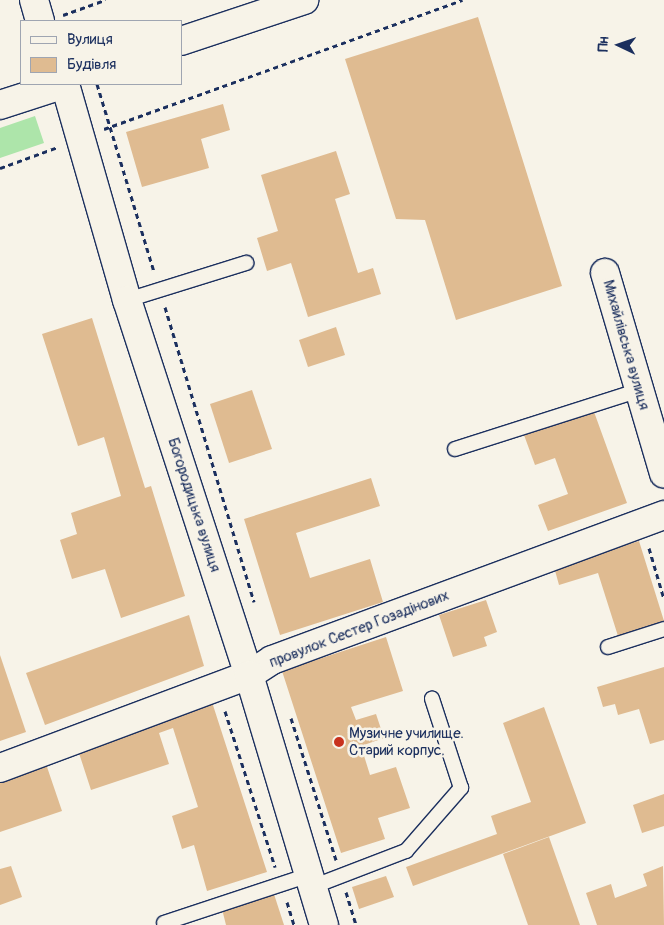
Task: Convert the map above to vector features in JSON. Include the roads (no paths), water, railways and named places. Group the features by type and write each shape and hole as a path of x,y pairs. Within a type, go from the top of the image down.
{"street":[{"path":"34,0 48,20"},
{"path":"182,42 304,0"},
{"path":"0,105 62,85"},
{"name":"Богородицька вулиця","path":"65,85 127,300 249,675 324,925"},
{"name":"Михайлівська вулиця","path":"605,273 664,474"},
{"name":"провулок Сестер Гозадінових","path":"0,768 249,675 272,660 653,519"}],"lane":[{"path":"127,300 246,263"},
{"path":"455,449 640,390"},
{"path":"608,646 664,628"},
{"path":"164,923 281,885 341,876 406,851 460,788 432,699"}],"place":[{"name":"Музичне училище. Старий корпус.","path":"339,742"}]}
